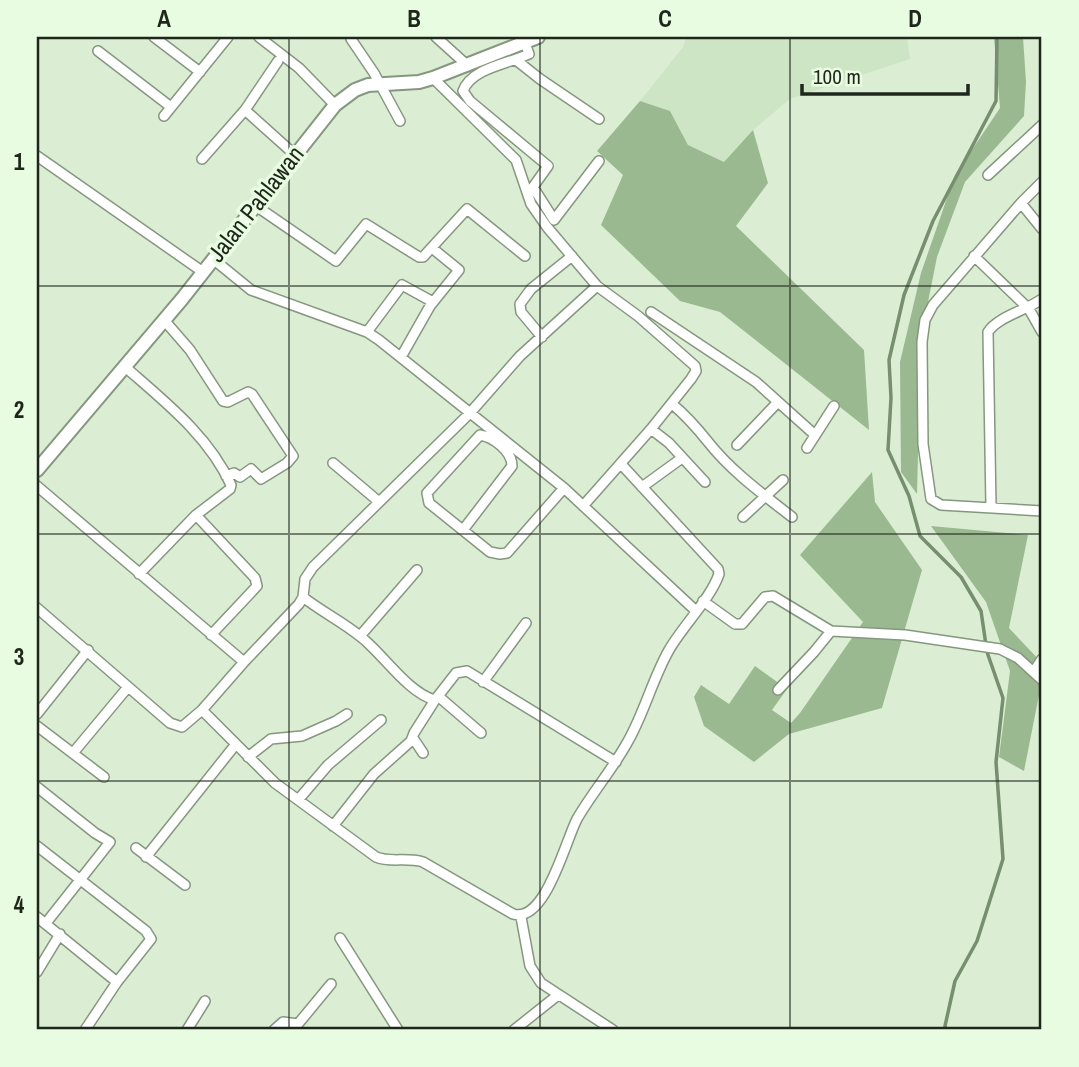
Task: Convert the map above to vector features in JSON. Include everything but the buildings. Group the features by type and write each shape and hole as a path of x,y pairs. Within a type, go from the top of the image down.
{"street":[{"path":"154,37 200,72"},
{"path":"99,51 168,112 228,37"},
{"path":"259,37 299,68 335,105"},
{"path":"436,37 468,66"},
{"name":"Jalan Pahlawan","path":"37,470 164,320 335,105 355,90 380,84 419,82 433,78 538,37"},
{"path":"351,39 400,121"},
{"path":"525,43 528,54 483,71 466,82 463,91 470,101 548,166 533,187 554,220 599,161"},
{"path":"516,60 599,119"},
{"path":"202,159 245,110 278,61"},
{"path":"433,78 516,160 531,204 597,286 651,327 695,366 696,371 671,404 583,506"},
{"path":"245,110 294,155"},
{"path":"988,175 1042,125"},
{"path":"37,156 202,272"},
{"path":"1042,182 933,305 925,320 922,342 923,444 931,499 941,505 1042,511"},
{"path":"1021,203 1042,229"},
{"path":"256,206 336,261 366,224 420,258 427,255 467,209 526,256"},
{"path":"401,357 433,302 459,270 432,248"},
{"path":"542,337 521,312 520,304 531,289 572,256"},
{"path":"974,256 1029,309 1042,332"},
{"path":"213,259 251,290 367,332 564,488 696,611"},
{"path":"367,332 402,285 433,302"},
{"path":"37,608 170,723 178,727 189,723 299,604 303,597 305,579 313,567 470,413 520,356 597,286"},
{"path":"991,507 988,332 991,327 1012,314 1029,309 1042,299"},
{"path":"651,327 656,315 756,382 816,435"},
{"path":"164,320 190,350 223,401 228,402 248,392 252,394 293,456 287,463 261,479 251,469 240,477 234,473 226,476"},
{"path":"124,366 197,435 231,485 230,489 196,515 139,574"},
{"path":"737,445 778,402"},
{"path":"671,404 689,417 708,442 792,517"},
{"path":"807,448 834,407"},
{"path":"651,429 669,443 705,482"},
{"path":"463,530 512,466 509,453 483,435 477,436 427,493 429,503 490,552 507,553 564,488"},
{"path":"642,487 682,458"},
{"path":"333,463 378,501"},
{"path":"521,917 535,908 547,889 588,800 629,741 665,658 718,578 718,569 621,464"},
{"path":"743,517 783,480"},
{"path":"37,486 244,662"},
{"path":"196,515 258,582 211,635"},
{"path":"360,636 417,570"},
{"path":"703,601 735,624 742,624 765,597 773,596 831,631 905,635 1008,652 1042,680"},
{"path":"303,597 360,636 409,684 437,698 481,733"},
{"path":"483,682 526,623"},
{"path":"778,690 831,631"},
{"path":"37,714 88,650"},
{"path":"1034,671 1042,659"},
{"path":"333,826 374,774 413,738 437,698 460,671 467,671 616,762"},
{"path":"73,753 128,687"},
{"path":"202,710 248,757 298,800 376,857 383,860 411,859 423,862 521,917"},
{"path":"248,757 271,739 302,736 346,714"},
{"path":"298,800 328,765 382,720"},
{"path":"37,726 104,777"},
{"path":"413,738 423,753"},
{"path":"146,858 236,744"},
{"path":"37,787 110,842 46,923"},
{"path":"37,846 146,931 151,939 117,982 85,1030"},
{"path":"136,848 185,885"},
{"path":"37,917 117,982"},
{"path":"521,917 530,966 541,983 612,1030"},
{"path":"37,972 60,934"},
{"path":"340,938 398,1030"},
{"path":"274,1030 283,1022 298,1024 331,984"},
{"path":"514,1030 558,995"},
{"path":"187,1030 205,1001"}],"shaded area":[{"path":"686,37 907,37 910,59 790,99 753,130 724,162 688,145 670,111 640,101 683,47"},
{"path":"994,37 1023,37 1026,82 1024,116 965,182 937,257 921,337 917,494 901,472 900,362 921,273 955,175 1000,108"},
{"path":"640,101 670,111 688,145 724,162 753,130 768,183 736,226 864,350 869,430 720,312 680,301 601,225 623,175 597,151"},
{"path":"872,472 875,502 922,570 882,708 789,734 754,762 704,726 694,697 701,685 729,704 755,666 787,689 772,710 791,723 800,713 863,622 800,555"},
{"path":"931,526 1028,535 1009,628 1042,663 1042,680 1024,771 999,757 1010,671 986,602"}],"waterway":[{"path":"946,1030 955,981 977,941 1003,859 996,762 1003,698 987,652 981,611 961,577 920,536 909,496 888,450 891,398 889,360 904,295 933,221 996,101 997,37"}]}
